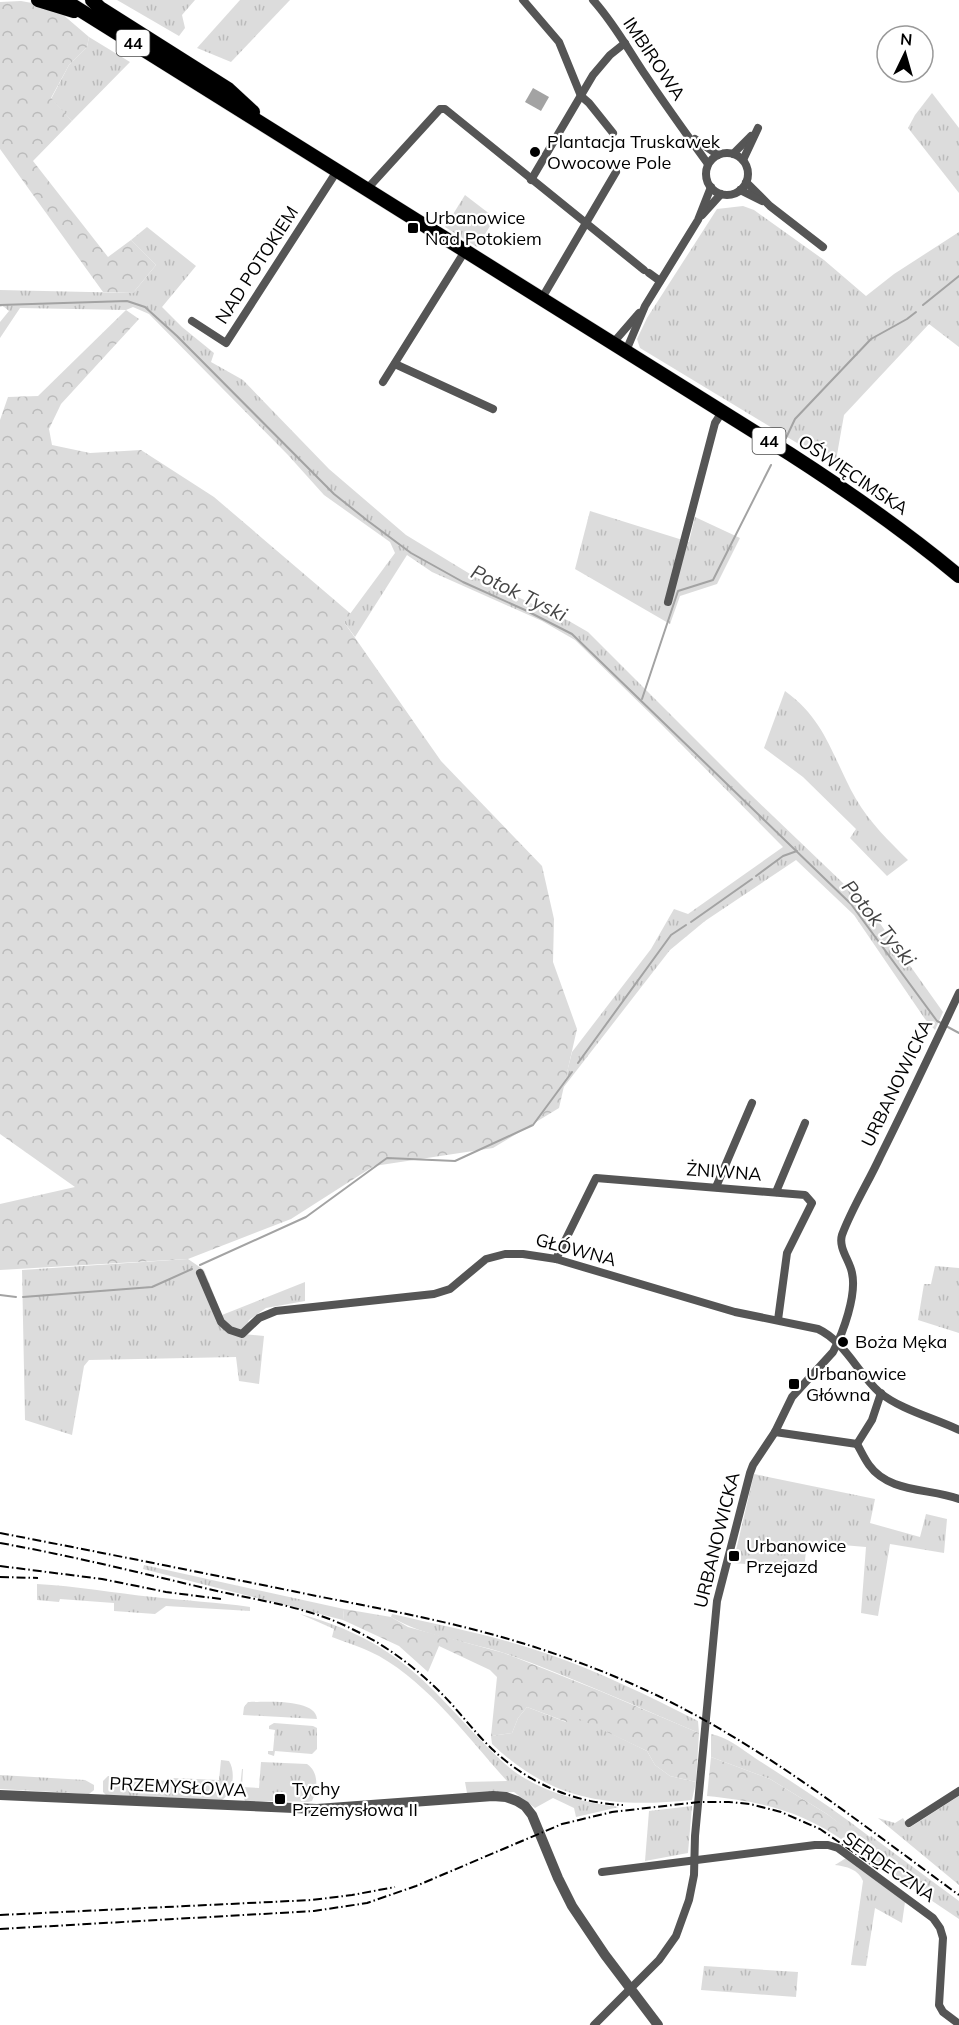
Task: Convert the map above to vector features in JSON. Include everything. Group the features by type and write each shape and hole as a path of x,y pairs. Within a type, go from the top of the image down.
{"highway":[{"path":"38,0 95,8"},
{"name":"OŚWIĘCIMSKA","path":"64,0 95,8 228,89 270,128 848,491 916,540 959,576"}],"street":[{"path":"523,0 559,42 581,96 613,133"},
{"name":"IMBIROWA","path":"593,0 625,43 675,119 690,135 708,164"},
{"path":"531,180 593,75 610,55 625,43"},
{"path":"367,189 440,109 446,109 531,180 660,281"},
{"path":"733,154 757,130 743,160"},
{"name":"IMBIROWA","path":"690,135 718,154"},
{"path":"718,154 733,154 743,160 748,173 746,182 740,190 733,194 721,194 711,187 706,177 708,164 718,154"},
{"name":"NAD POTOKIEM","path":"192,321 226,343 337,171"},
{"path":"542,298 616,172"},
{"path":"746,182 770,206 824,247"},
{"path":"698,220 711,187"},
{"path":"740,190 770,206"},
{"path":"626,351 645,306 660,281 698,220 721,194"},
{"path":"384,382 465,251"},
{"path":"613,343 645,306"},
{"path":"395,364 493,410"},
{"path":"668,602 715,423 722,411"},
{"name":"URBANOWICKA","path":"594,2025 659,1960 676,1936 692,1890 717,1601 750,1473 753,1464 775,1432 795,1392 833,1352 837,1344 849,1307 853,1282 851,1268 841,1245 841,1238 959,993"},
{"path":"716,1187 752,1103"},
{"path":"776,1192 805,1123"},
{"name":"ŻNIWNA","path":"556,1259 596,1179 805,1195 812,1203 787,1253 778,1320"},
{"name":"GŁÓWNA","path":"200,1273 221,1322 230,1330 243,1334 258,1318 276,1311 434,1294 450,1289 486,1259 505,1254 524,1254 556,1259 735,1312 818,1329 837,1344 881,1393 897,1403 959,1430"},
{"path":"857,1444 872,1420 881,1393"},
{"path":"775,1432 857,1444"},
{"path":"857,1444 869,1465 891,1483 959,1499"},
{"path":"909,1823 959,1791"},
{"name":"PRZEMYSŁOWA","path":"0,1795 317,1809 493,1796 512,1798 525,1806 532,1815 572,1906 605,1955 658,2025"},
{"name":"SERDECZNA","path":"602,1872 815,1845 838,1848 933,1918 940,1928 943,1938 939,2005 943,2012 959,2024"}],"green space":[{"path":"117,0 195,0 182,15 185,28 179,36"},
{"path":"240,0 290,0 231,62 197,48"},
{"path":"21,1 54,7 89,37 87,47 69,65 51,98 72,121 33,161 108,257 131,240 156,265 133,293 103,292 0,149 0,2"},
{"path":"89,37 130,62 72,121 51,99 69,65 87,47"},
{"path":"932,93 959,128 959,193 908,128"},
{"path":"465,195 495,218 477,247 445,227"},
{"path":"743,206 754,210 824,260 866,296 894,274 959,232 959,347 929,324 844,415 835,466 640,348 637,339 647,318 717,209"},
{"path":"147,227 196,266 162,307 214,353 211,362 243,380 329,469 406,535 475,577 588,632 750,794 869,908 943,1012 935,1030 925,1019 854,915 796,860 705,921 670,950 563,1088 572,1052 651,949 674,909 688,914 783,847 575,640 542,621 432,572 407,555 355,637 344,622 395,553 390,542 324,495 288,455 149,314 133,307 126,310 20,308 0,338 0,322 9,311 3,306 0,307 0,290 133,293 156,265 131,240"},
{"path":"126,310 139,319 61,404 49,429 52,445 90,453 141,450 214,497 351,614 344,622 441,761 542,866 554,919 553,962 577,1029 559,1108 493,1148 374,1166 291,1219 188,1259 0,1270 0,1204 75,1187 0,1134 0,420 8,397 38,396"},
{"path":"590,511 689,542 695,517 740,538 717,584 680,596 670,624 575,569"},
{"path":"785,691 799,702 819,727 867,816 908,860 887,876 850,838 856,829 803,777 764,748"},
{"path":"188,1259 204,1270 222,1315 305,1282 305,1301 266,1308 249,1320 243,1334 264,1336 259,1384 239,1381 236,1357 89,1360 84,1366 72,1435 25,1420 22,1270"},
{"path":"935,1266 959,1268 959,1333 918,1320 924,1284 931,1284"},
{"path":"754,1474 875,1499 870,1523 920,1537 926,1514 947,1519 944,1553 890,1544 878,1616 861,1613 866,1547 807,1542 804,1569 733,1563"},
{"path":"144,1565 344,1609 343,1620 143,1569"},
{"path":"37,1584 238,1605 250,1607 250,1611 166,1606 155,1614 114,1611 114,1603 60,1599 59,1602 37,1600"},
{"path":"344,1609 391,1617 408,1627 504,1653 699,1733 696,1782 670,1776 655,1765 647,1751 571,1715 567,1722 527,1707 518,1718 512,1733 491,1736 497,1677 490,1670 439,1646 428,1672 399,1646 343,1620"},
{"path":"300,1614 358,1635 385,1650 434,1691 504,1763 529,1781 558,1794 619,1807 576,1817 574,1808 553,1798 535,1808 514,1792 467,1793 465,1782 507,1781 448,1713 398,1668 362,1648 332,1637 334,1629"},
{"path":"392,1614 490,1637 567,1661 624,1685 698,1721 699,1733 529,1662 404,1624 391,1617"},
{"path":"248,1702 299,1704 314,1712 317,1719 243,1715 244,1707"},
{"path":"527,1707 566,1722 571,1714 647,1751 655,1765 670,1776 696,1782 692,1800 636,1803 610,1801 585,1797 538,1778 492,1744 491,1736 512,1733 518,1718"},
{"path":"274,1723 317,1728 317,1749 312,1754 275,1751 274,1756 268,1754 268,1751 273,1751 275,1730 269,1729 269,1726"},
{"path":"711,1734 734,1744 814,1796 959,1901 959,1919 855,1849 865,1844 827,1814 770,1779 711,1757"},
{"path":"711,1757 770,1779 827,1814 862,1840 847,1843 813,1823 780,1809 746,1801 707,1796"},
{"path":"221,1760 229,1761 233,1776 229,1792 222,1800 106,1795 103,1792 103,1781 108,1776 111,1776 111,1782 134,1783 134,1779 219,1780"},
{"path":"261,1762 307,1764 311,1767 316,1781 312,1801 250,1803 245,1801 240,1788 242,1769 242,1787 259,1788"},
{"path":"0,1775 85,1780 94,1785 94,1790 89,1794 0,1789"},
{"path":"959,1796 959,1885 878,1818 895,1823 903,1818 909,1828"},
{"path":"692,1806 688,1853 645,1861 649,1811"},
{"path":"846,1858 905,1902 902,1923 875,1908 866,1966 851,1965 863,1881 852,1869 835,1865"},
{"path":"704,1966 798,1972 796,1997 701,1990"}],"shaded area":[{"path":"533,88 549,97 541,111 525,102"}],"waterway":[{"path":"923,305 959,276"},
{"name":"Potok Tyski","path":"0,305 127,301 145,307 177,336 334,494 368,521 411,553 463,582 572,634 851,904 937,1021 941,1023"},
{"path":"786,438 795,419 871,339 916,312"},
{"path":"642,699 678,591 713,580 771,465"},
{"path":"756,876 783,856 797,851"},
{"path":"691,922 752,879"},
{"path":"578,1063 671,935 686,925"},
{"name":"Potok Tyski","path":"946,1026 959,1033"},
{"path":"200,1265 306,1217 387,1158 455,1161 533,1125 572,1072"},
{"path":"23,1297 152,1287 192,1269"},
{"path":"0,1295 16,1297"}],"railway":[{"path":"0,1533 440,1621 506,1638 583,1664 639,1687 724,1731 844,1810 959,1895"},
{"path":"0,1543 82,1559 286,1606 336,1622 375,1641 418,1672 444,1696 492,1749 521,1772 570,1795 623,1805"},
{"path":"0,1566 102,1579 166,1592 221,1599"},
{"path":"0,1577 38,1578"},
{"path":"0,1929 314,1911 367,1903 416,1886 562,1824 612,1812 699,1802 750,1804 781,1812 820,1829 878,1869"},
{"path":"0,1915 312,1900 395,1887"}],"place":[{"name":"Plantacja Truskawek Owocowe Pole","path":"535,152"},
{"name":"Urbanowice Nad Potokiem","path":"413,228"},
{"name":"Boża Męka","path":"843,1342"},
{"name":"Urbanowice Główna","path":"794,1384"},
{"name":"Urbanowice Przejazd","path":"734,1556"},
{"name":"Tychy Przemysłowa II","path":"280,1799"}]}
